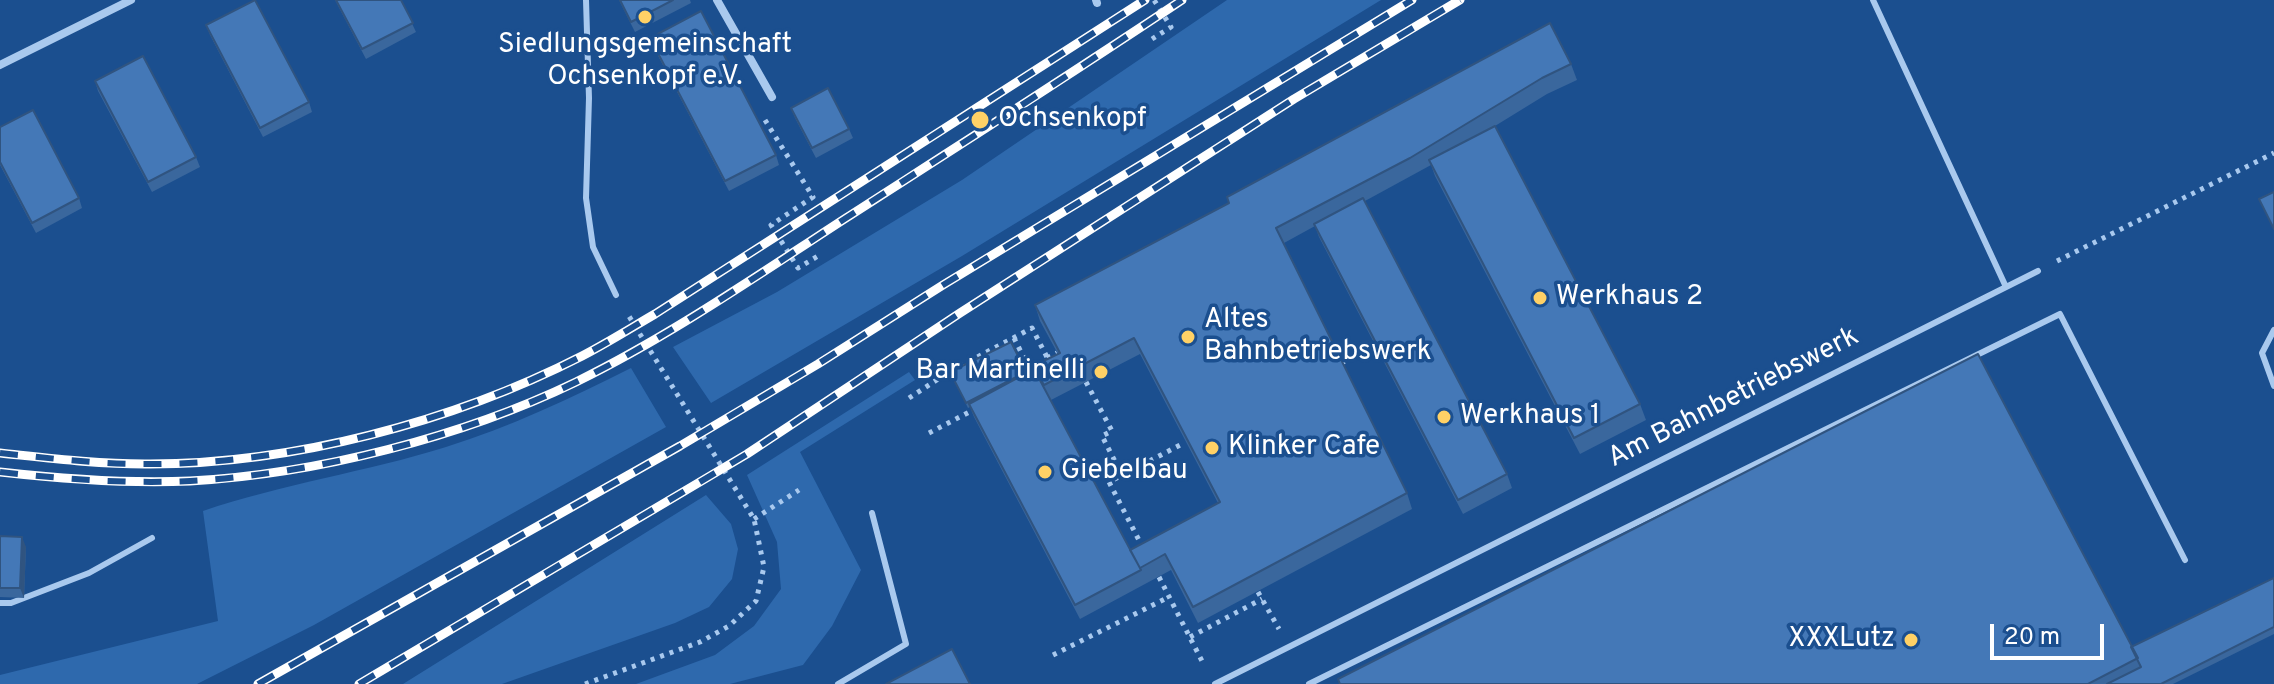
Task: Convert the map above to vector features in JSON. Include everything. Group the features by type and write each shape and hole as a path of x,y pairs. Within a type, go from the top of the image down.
{"street":[{"path":"0,65 131,0"},
{"path":"717,0 772,97"}],"lane":[{"path":"586,0 589,98 586,198 593,247 616,295"},
{"path":"1873,0 2006,287"},
{"name":"Am Bahnbetriebswerk","path":"1215,684 2038,271"},
{"path":"1309,684 2060,314 2185,560"},
{"path":"2274,330 2262,353 2274,386"},
{"path":"838,684 906,644 872,513"},
{"path":"0,603 11,603 89,573 152,538"}],"path":[{"path":"1152,39 1171,27 1154,0"},
{"path":"772,97 764,117 813,197 771,225 798,268 818,256"},
{"path":"2038,271 2274,153"},
{"path":"585,684 700,642 729,626 756,601 764,567 754,519 616,295"},
{"path":"909,398 949,372 1032,328 1053,369"},
{"path":"1014,338 1036,380 1042,376 1025,383"},
{"path":"1341,363 1375,346"},
{"path":"1047,358 1057,353"},
{"path":"1086,382 1112,431 1102,436 1122,475"},
{"path":"929,433 984,405"},
{"path":"1146,554 1109,482 1184,443"},
{"path":"754,519 799,490"},
{"path":"1159,577 1198,655"},
{"path":"1258,592 1272,618"},
{"path":"1053,655 1169,597"},
{"path":"1190,637 1262,599"}],"shaded area":[{"path":"1227,0 1381,0 962,256 711,403 673,347 777,292 962,180"},
{"path":"631,368 666,427 314,625 197,684 0,684 0,675 218,621 203,511 470,439 540,411"},
{"path":"909,372 915,380 800,452 861,570 832,626 803,665 730,684 636,684 715,655 754,626 781,589 777,542 747,475"},
{"path":"706,495 731,524 738,549 732,579 709,607 675,623 502,684 403,684"}],"building":[{"path":"255,0 309,102 260,128 206,25"},
{"path":"336,0 401,0 413,23 362,49"},
{"path":"620,0 673,0 631,22"},
{"path":"701,11 776,155 725,181 650,38"},
{"name":"Altes Bahnbetriebswerk","path":"1550,23 1571,64 1542,78 1410,158 1276,228 1407,493 1193,607 1165,554 1140,568 1130,550 1220,502 1134,338 1044,385 1033,366 1060,353 1035,305 1229,203 1227,197"},
{"path":"143,56 196,157 148,182 95,81"},
{"path":"828,88 849,129 812,148 791,108"},
{"path":"33,110 79,198 32,223 0,162 0,127"},
{"name":"Werkhaus 2","path":"1495,126 1640,404 1574,438 1429,160"},
{"path":"2274,192 2274,229 2259,199"},
{"name":"Werkhaus 1","path":"1363,198 1507,474 1458,500 1314,224"},
{"path":"1011,342 1026,372 966,403 950,372"},
{"path":"1978,354 2138,658 2088,684 1340,684 1338,679"},
{"name":"Giebelbau","path":"1034,369 1141,570 1075,605 969,404"},
{"path":"0,536 22,537 20,588 0,588"},
{"path":"2274,578 2274,627 2161,684 2107,684 2141,667 2131,647"},
{"path":"952,649 970,684 886,684"}],"railway":[{"path":"0,453 127,464 256,457 370,435 480,401 582,356 655,314 1145,0"},
{"path":"0,472 142,482 238,477 388,450 532,402 611,364 713,304 1182,0"},
{"path":"258,684 680,446 1412,0"},
{"path":"359,684 747,454 1294,99 1460,0"}],"place":[{"name":"Siedlungsgemeinschaft Ochsenkopf e.V.","path":"645,17"},
{"name":"Ochsenkopf","path":"980,120"},
{"name":"Werkhaus 2","path":"1540,298"},
{"name":"Altes Bahnbetriebswerk","path":"1188,337"},
{"name":"Bar Martinelli","path":"1101,372"},
{"name":"Werkhaus 1","path":"1444,417"},
{"name":"Klinker Cafe","path":"1212,448"},
{"name":"Giebelbau","path":"1045,472"},
{"name":"XXXLutz","path":"1911,640"}]}
